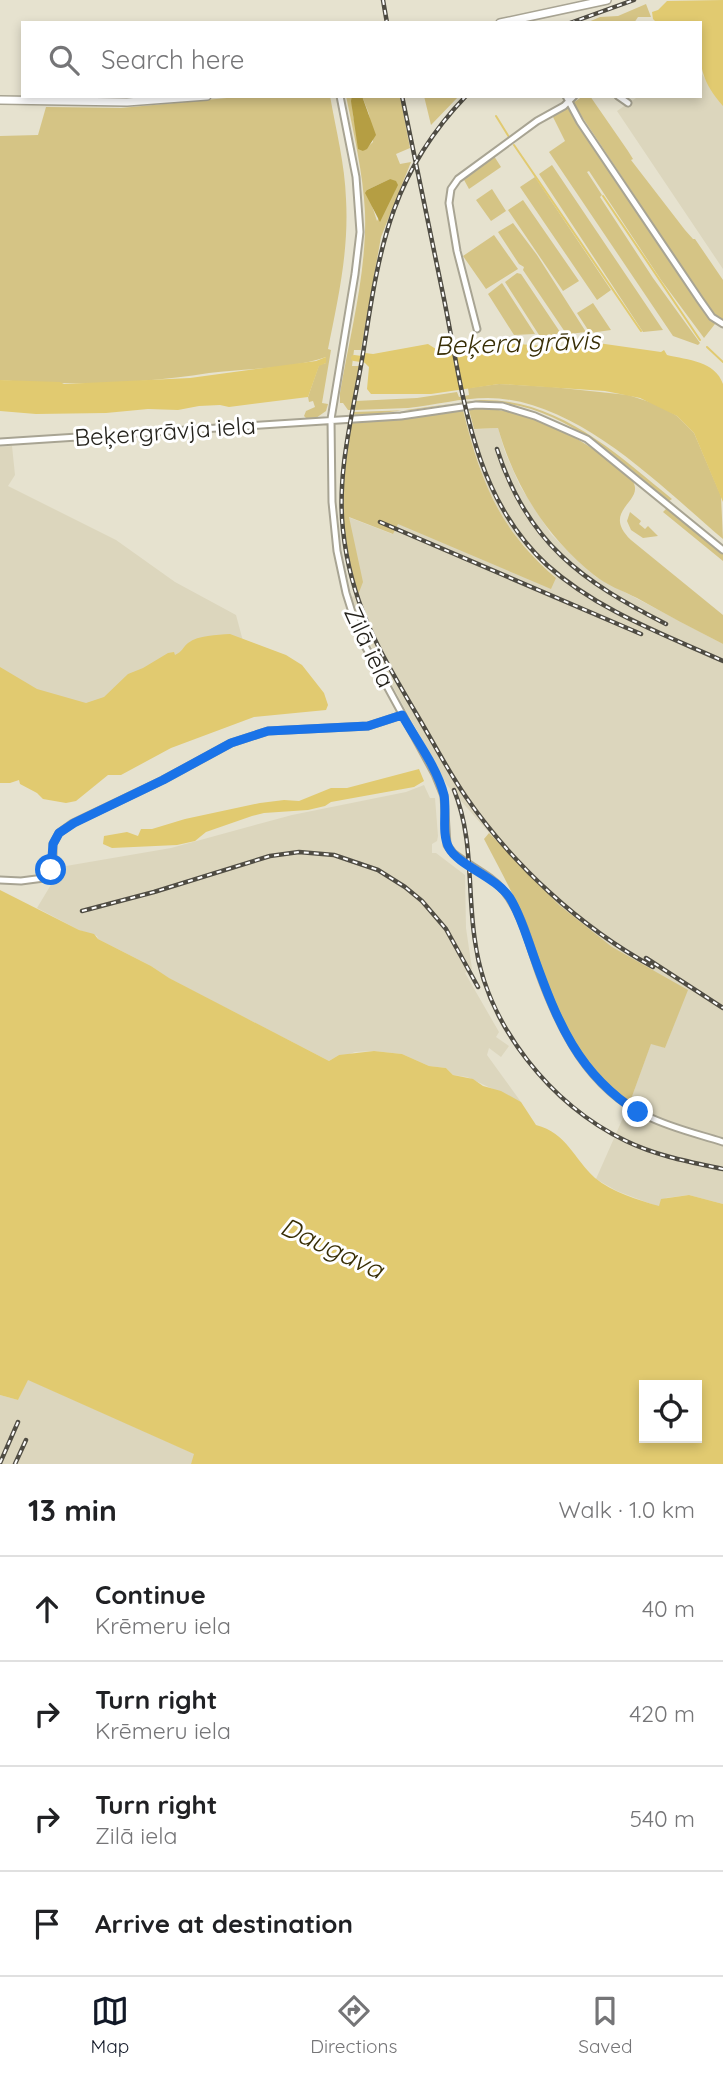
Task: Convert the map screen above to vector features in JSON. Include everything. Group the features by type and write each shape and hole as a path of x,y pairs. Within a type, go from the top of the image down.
{"main road":[{"path":"509,21 607,0"},
{"path":"0,100 127,102 180,98"}],"street":[{"name":"Zilā iela","path":"340,98 356,177 359,232 355,274 331,419 333,518 341,575 359,635 435,774 444,796 447,845 453,853 502,888 513,903 557,1017 572,1048 588,1069 620,1100 638,1112 723,1142"},
{"path":"621,98 628,103"},
{"path":"477,328 457,251 449,203 451,189 458,179 567,99 700,300 712,317 723,324"},
{"name":"Beķergrāvja iela","path":"0,442 401,416 476,405 502,406 520,410 572,431 592,443 723,550"},
{"path":"0,880 44,878 53,864 53,844 56,836 66,828 241,739 268,731 368,726 402,715"}],"shaded area":[{"path":"646,4 651,17 638,17 635,21 591,21 600,17 618,16"},
{"path":"702,74 723,105 723,269 617,111 636,98 702,98"},
{"path":"227,98 330,98 344,173 346,237 322,403 328,404 326,411 316,418 307,419 304,416 306,411 315,407 308,397 319,365 326,363 326,357 282,366 131,382 53,383 0,380 0,136 38,135 46,107 121,108"},
{"path":"346,98 352,98 353,116 363,151 373,142 369,114 363,98 400,98 410,148 396,154 400,164 411,162 381,237 361,350 354,350 352,366 359,366 352,410 348,410 340,403 340,393 361,280 365,235 360,168","holes":["390,179 395,191 377,221 367,190"]},
{"path":"352,98 363,98 376,135 363,151 358,149"},
{"path":"424,98 457,98 431,125"},
{"path":"580,98 591,98 628,151 633,159 631,160 685,230 695,239 723,280 723,320 713,314 573,103"},
{"path":"567,107 655,240 715,324 704,338 661,280 589,171 587,172 602,195 600,197 653,278 700,343 698,345 673,336 549,152 565,141 553,117"},
{"path":"494,156 501,167 469,189 463,178"},
{"path":"552,165 663,330 643,332 539,174"},
{"path":"535,177 611,290 597,300 520,187"},
{"path":"390,179 398,185 380,222 365,193"},
{"path":"492,189 506,211 491,221 476,200"},
{"path":"523,200 579,281 563,291 508,210"},
{"path":"513,223 537,255 586,332 565,332 523,270 524,267 519,264 498,232"},
{"path":"494,235 518,269 486,289 463,256"},
{"path":"517,273 521,274 560,332 554,336 539,335 505,282"},
{"path":"502,283 535,334 514,335 488,294"},
{"path":"593,303 611,330 590,333 577,313"},
{"path":"499,384 628,395 659,405 677,416 694,433 721,496 723,539 615,449 585,429 553,413 521,402 488,398 408,408 355,410 356,401 417,398 457,392 459,397 469,395 468,388"},
{"path":"480,400 508,402 535,408 560,418 607,447 672,499 669,501 608,451 563,422 514,405 458,403"},
{"path":"458,403 411,410 403,410 438,405"},
{"path":"482,408 524,416 561,430 596,451 630,477 635,486 634,493 622,513 622,529 631,540 723,615 723,644 604,582 577,560 534,509 513,470 498,428 474,429 469,410"},
{"path":"403,410 370,414 353,415 354,412"},
{"path":"463,410 477,460 494,502 520,541 556,578 551,589 398,524 393,534 349,517 363,582 358,595 347,547 343,504 352,423"},
{"path":"498,428 520,486 551,534 565,548 596,577 723,644 723,1204 689,1195 666,1198 659,1207 617,1191 596,1179 630,1102 651,1043 665,1048 687,990 612,948 559,906 506,852 447,785 382,667 351,597 358,595 348,517 392,534 397,523 556,578 518,539 504,520 485,484 468,430"},
{"path":"12,446 15,475 8,486 116,540 175,582 236,615 243,641 223,680 0,726 0,447"},
{"path":"667,508 723,554 723,561 663,512"},
{"path":"630,512 641,521 639,524 645,529 648,526 658,536 643,538 631,530 627,521"},
{"path":"424,785 430,798 435,798 438,836 437,841 432,844 432,853 436,853 465,875 466,928 472,969 465,973 499,1032 496,1037 509,1046 501,1057 489,1048 487,1055 521,1102 467,1077 453,1075 446,1068 429,1066 402,1054 355,1052 339,1055 329,1061 168,978 97,936 79,930 37,908 61,868 66,866 171,848 292,815 406,792"},
{"path":"489,833 559,905 612,947 688,990 665,1048 651,1044 630,1102 608,1086 591,1066 563,1021 520,910 484,839"},
{"path":"27,1379 195,1454 191,1464 0,1464 0,1395 18,1400"}],"water":[{"path":"723,0 723,106 704,77 702,21 655,21 652,12 667,1"},
{"path":"475,340 577,348 591,342 661,352 664,350 667,355 692,360 714,370 723,384 723,502 694,433 677,416 640,398 605,391 499,384 431,394 371,394 367,389 369,367 364,362 365,353 373,354 428,344 439,351 453,352"},
{"path":"326,357 326,363 319,366 308,397 178,410 36,414 0,411 0,380 64,384 190,378 316,361"},
{"path":"230,634 286,655 302,665 324,693 328,705 326,710 254,717 171,748 121,775 108,775 76,801 66,803 43,799 20,784 19,780 0,783 0,667 37,689 86,703 104,697 128,674 168,653 174,652 175,655 192,640"},
{"path":"419,769 424,781 414,787 331,802 308,810 264,813 206,832 195,841 177,845 112,848 103,844 104,836 127,832 138,836 141,829 152,829 260,803 299,801 331,788 347,788"},
{"name":"Daugava","path":"0,890 79,930 94,934 98,939 169,978 329,1061 339,1055 374,1051 402,1054 429,1066 446,1068 453,1075 473,1079 483,1086 501,1091 521,1102 536,1125 563,1140 595,1178 617,1191 659,1206 661,1199 689,1195 723,1204 723,1464 191,1464 194,1454 28,1380 18,1400 0,1395"}],"waterway":[{"path":"496,116 509,137"},
{"path":"514,145 641,331"},
{"path":"603,196 700,340"},
{"path":"707,347 723,362"},
{"name":"Beķera grāvis","path":"354,358 369,360"}],"railway":[{"path":"383,0 387,21"},
{"path":"576,21 634,0"},
{"path":"402,98 465,406 486,475 502,508 522,538 566,581 631,620 723,661"},
{"path":"464,98 422,152 406,180 385,240 371,305 342,483 343,530 347,557 360,605 379,649 466,797 505,847 574,914 653,967"},
{"path":"497,449 509,482 524,510 562,556 609,592 666,624"},
{"path":"380,522 641,634"},
{"path":"454,790 465,827 475,941 482,972 493,1003 526,1059 548,1084 598,1126 626,1141 662,1155 723,1169"},
{"path":"82,911 270,856 299,852 334,855 378,870 422,901 446,929 478,987"},
{"path":"646,958 723,1008"},
{"path":"0,1463 18,1422"},
{"path":"15,1464 26,1440"}],"route":[{"path":"51,870 53,844 59,833 121,798 163,780 231,743 268,731 368,726 402,715 435,774 444,796 447,845 460,859 491,879 508,895 572,1048 607,1089 638,1112"}]}
